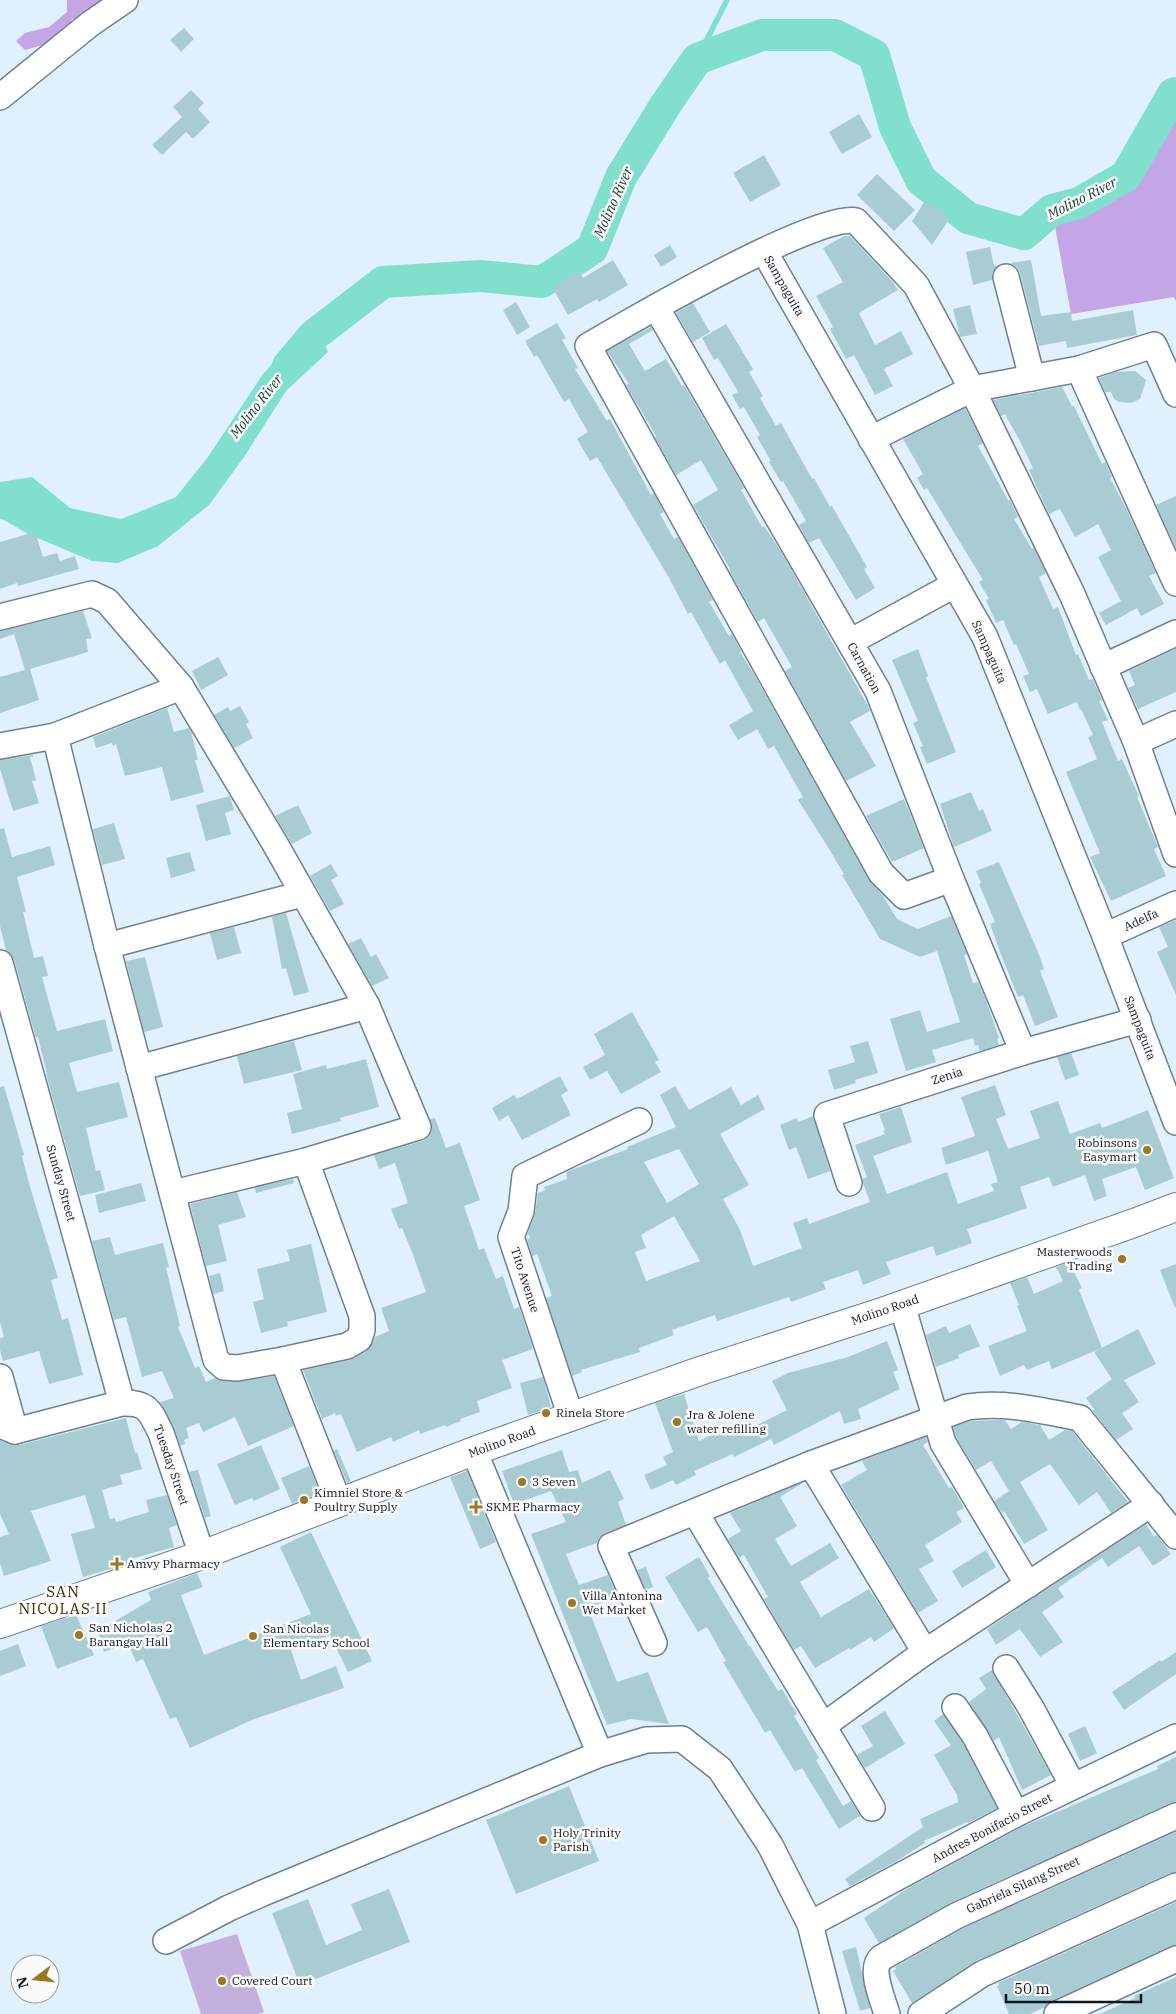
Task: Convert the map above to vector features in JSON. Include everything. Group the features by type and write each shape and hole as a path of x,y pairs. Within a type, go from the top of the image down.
{"main road":[{"name":"Molino Road","path":"0,1624 202,1555 474,1452 703,1370 902,1305 1134,1224 1176,1207"}],"street":[{"path":"0,96 90,24 126,0"},
{"path":"764,251 834,222 856,221 916,285 972,388 1072,594 1170,820 1176,854"},
{"name":"Sampaguita","path":"951,878 904,896 881,873 588,346 656,307 764,251 985,637 1105,936 1176,1122"},
{"path":"1006,277 1032,378"},
{"name":"Carnation","path":"656,307 878,691 951,878 1023,1052"},
{"path":"871,439 972,388 1080,369 1154,345 1176,394"},
{"path":"1080,369 1176,583"},
{"path":"850,642 954,585"},
{"path":"0,617 92,594 107,601 182,687 274,842 367,1006 418,1127 306,1161 173,1193"},
{"path":"1103,667 1176,633"},
{"path":"0,746 55,736 182,687"},
{"path":"1136,742 1176,724"},
{"path":"55,736 107,946 216,1360 224,1367 238,1368 284,1360 346,1346 359,1339 362,1330 362,1316 306,1161"},
{"path":"107,946 302,894"},
{"name":"Adelfa","path":"1105,936 1176,904"},
{"name":"Sunday Street","path":"0,963 122,1403"},
{"path":"139,1068 367,1006"},
{"name":"Zenia","path":"849,1184 827,1115 1023,1052 1138,1020"},
{"name":"Tito Avenue","path":"571,1418 511,1237 521,1211 525,1176 639,1121"},
{"path":"902,1305 943,1443 1028,1585"},
{"path":"284,1360 339,1503"},
{"path":"0,1377 7,1428"},
{"name":"Tuesday Street","path":"7,1428 122,1403 135,1403 145,1408 154,1417 202,1555"},
{"path":"654,1642 611,1546 811,1464 967,1407 986,1404 1012,1406 1080,1418 1176,1536"},
{"path":"474,1452 600,1754"},
{"path":"811,1464 925,1652"},
{"path":"823,1726 925,1652 1151,1504"},
{"path":"695,1512 872,1808"},
{"path":"1006,1668 1031,1708 1073,1786"},
{"path":"955,1707 975,1736 1016,1814"},
{"name":"Andres Bonifacio Street","path":"810,1924 1016,1814 1176,1737"},
{"path":"166,1941 229,1908 263,1893 600,1754 646,1740 682,1740 720,1769 770,1845 810,1924 833,2014"},
{"name":"Gabriela Silang Street","path":"887,2014 875,1973 876,1964 881,1958 956,1916 1176,1816"},
{"path":"921,2014 982,1974 1176,1886"},
{"path":"1057,2014 1176,1959"}],"shaded area":[{"path":"67,0 109,0 82,20 72,19 67,33 43,45 25,50 16,41 25,33 49,27 67,12"},
{"path":"1176,93 1176,301 1174,297 1071,314 1052,210 1079,203 1126,176 1173,94"},
{"name":"Covered Court","path":"237,1934 264,2012 258,2014 201,2014 180,1951"}],"water":[{"path":"312,320 328,352 286,391 244,457 209,505 158,546 118,563 92,561 28,534 0,519 0,482 32,477 70,508 121,519 176,497 208,457 263,374"}],"building":[{"path":"184,28 194,39 181,52 170,40"},
{"path":"191,90 204,103 198,109 210,122 193,139 186,132 162,155 152,145 182,117 173,107"},
{"path":"859,114 872,137 842,154 829,132"},
{"path":"764,155 781,185 750,202 733,173"},
{"path":"877,174 915,210 894,231 857,195"},
{"path":"925,201 950,218 932,245 912,221"},
{"path":"844,236 850,236 898,290 859,313 875,345 901,331 913,354 884,369 893,386 875,395 854,355 846,359 830,329 833,327 816,296 843,282 823,248"},
{"path":"670,245 677,257 661,267 654,255"},
{"path":"990,247 994,266 998,266 992,273 992,280 973,285 966,252"},
{"path":"613,260 628,285 599,302 597,299 568,315 552,287 579,271 583,278"},
{"path":"1031,260 1041,316 1071,312 1072,321 1133,310 1137,335 1067,348 1066,341 1039,346 1020,273 1017,267 1010,263"},
{"path":"516,302 530,327 517,335 503,310"},
{"path":"693,303 710,332 693,342 676,313"},
{"path":"970,305 977,334 960,337 953,309"},
{"path":"557,323 566,338 562,340 578,368 575,369 607,421 610,419 651,495 654,493 664,512 660,514 674,539 678,537 713,600 709,602 729,636 732,634 740,652 869,880 883,896 897,919 918,929 951,916 967,954 964,955 973,983 978,982 986,1000 999,1038 997,1039 999,1045 980,1051 978,1045 975,1046 973,1038 932,1050 936,1062 906,1071 890,1019 920,1010 927,1032 960,1022 937,951 920,957 880,939 842,875 844,874 798,800 803,797 774,746 768,749 757,729 738,740 729,725 753,711 725,660 720,664 691,612 688,614 668,576 597,457 590,461 577,439 588,432 569,399 564,402 537,355 534,357 525,341"},
{"path":"726,324 753,369 749,372 763,396 760,398 776,426 781,423 812,479 814,478 830,507 832,506 867,567 864,569 875,588 856,600 819,538 809,543 799,525 806,521 783,481 781,482 769,462 771,461 757,437 760,435 744,407 740,409 732,395 738,392 718,358 714,360 702,338"},
{"path":"651,327 653,330 629,344 645,371 666,359 682,386 684,385 744,488 741,490 762,527 764,526 780,550 868,706 870,711 850,722 876,766 846,781 785,671 792,667 764,618 758,622 693,505 718,490 701,460 676,475 626,385 629,384 607,351"},
{"path":"1135,371 1146,380 1140,399 1131,403 1119,402 1114,399 1111,392 1105,392 1099,378 1116,372"},
{"path":"1062,387 1072,406 1074,406 1102,464 1105,462 1112,477 1110,478 1156,573 1149,576 1164,604 1141,616 1137,608 1106,625 1099,613 1121,601 1098,557 1111,550 1098,524 1075,537 1060,509 1049,514 1029,470 1033,468 1020,441 1005,414 1001,416 993,400"},
{"path":"965,408 983,443 978,446 1008,500 1010,500 1018,517 1014,519 1032,549 1034,548 1046,573 1039,577 1053,609 1058,607 1076,655 1078,654 1089,680 1093,679 1102,700 1099,701 1108,720 1102,722 1118,761 1122,759 1139,796 1137,797 1158,847 1154,849 1166,876 1111,901 1090,857 1100,853 1066,772 1097,759 1088,737 1093,735 1077,702 1048,714 1037,689 1030,692 1023,676 1029,674 1016,644 1014,645 1003,620 996,623 986,600 989,599 979,582 983,580 927,488 924,490 917,478 923,474 903,439"},
{"path":"1176,496 1176,548 1156,505"},
{"path":"35,532 43,557 57,553 60,561 75,556 79,569 18,586 17,583 0,589 0,542"},
{"path":"83,611 92,638 86,639 88,652 30,669 39,700 0,713 0,677 25,670 14,634 0,639 0,631"},
{"path":"918,649 928,676 926,677 956,752 927,764 920,747 923,746 913,723 918,721 892,660"},
{"path":"1176,649 1176,692 1138,709 1128,688 1135,685 1129,671"},
{"path":"218,657 228,675 201,690 192,671"},
{"path":"240,706 249,722 246,724 253,738 234,748 214,715 228,707 230,711"},
{"path":"167,708 174,732 189,728 191,731 198,760 195,760 204,792 171,801 162,767 125,776 116,744 113,746 112,743 96,748 93,737"},
{"path":"33,755 33,757 30,757 36,780 32,781 39,803 13,811 0,769 0,760"},
{"path":"971,792 979,811 983,809 992,831 954,847 940,804"},
{"path":"230,796 234,810 225,813 231,834 206,841 196,805"},
{"path":"904,799 924,848 892,862 866,816"},
{"path":"298,805 312,833 292,844 275,816"},
{"path":"114,823 125,859 102,865 93,829"},
{"path":"4,828 12,857 50,846 55,865 17,877 26,912 23,912 34,958 43,956 48,976 42,977 57,1031 105,1019 113,1051 69,1063 77,1092 119,1082 128,1117 86,1128 96,1171 100,1170 105,1190 80,1196 46,1074 38,1037 36,1038 14,959 6,950 0,926 0,829"},
{"path":"190,852 195,871 171,878 166,858"},
{"path":"999,862 1038,952 1044,969 1040,971 1058,1017 1035,1026 1023,995 1018,997 1000,952 990,924 995,922 979,884 981,883 976,871"},
{"path":"331,864 338,876 331,880 344,904 330,911 310,876"},
{"path":"286,913 309,992 294,996 286,968 282,969 272,917"},
{"path":"1176,920 1176,995 1157,952 1168,947 1159,927"},
{"path":"234,927 241,953 217,960 210,933"},
{"path":"361,938 371,957 376,954 389,978 372,986 348,944"},
{"path":"145,957 163,1027 144,1032 126,961"},
{"path":"632,1012 659,1060 655,1062 661,1072 621,1094 607,1071 590,1080 583,1067 605,1055 594,1034"},
{"path":"294,1041 302,1070 244,1084 237,1056"},
{"path":"868,1041 878,1073 855,1080 856,1083 834,1090 828,1070 855,1062 850,1046"},
{"path":"1071,1053 1079,1075 1065,1080 1057,1057"},
{"path":"366,1059 379,1107 340,1118 341,1121 292,1134 287,1113 302,1109 293,1074 326,1065 327,1069"},
{"path":"560,1076 568,1091 561,1095 571,1115 522,1140 508,1115 499,1121 492,1108 514,1095 517,1099"},
{"path":"995,1085 1006,1115 996,1119 1008,1149 1040,1138 1030,1111 1058,1101 1070,1134 1100,1123 1102,1128 1148,1110 1174,1178 1145,1190 1136,1167 1102,1179 1107,1196 1094,1201 1085,1175 1053,1187 1049,1177 1020,1187 1027,1208 967,1229 972,1243 936,1256 933,1246 886,1262 891,1274 863,1285 858,1270 823,1282 826,1289 791,1302 789,1297 717,1321 715,1315 672,1330 674,1335 639,1348 640,1352 581,1370 582,1372 572,1376 546,1298 552,1296 537,1254 532,1256 527,1239 530,1238 528,1233 535,1213 538,1193 545,1190 544,1187 567,1179 566,1172 628,1149 627,1147 676,1127 660,1095 675,1086 689,1110 731,1087 741,1105 758,1095 765,1109 720,1134 749,1185 723,1199 740,1230 753,1266 802,1248 793,1223 807,1218 809,1224 870,1202 863,1183 863,1179 867,1177 855,1145 885,1134 879,1114 901,1107 912,1142 873,1156 887,1194 947,1172 958,1204 994,1191 991,1184 998,1182 988,1151 946,1165 941,1148 975,1136 961,1097","holes":["679,1149 699,1184 667,1203 644,1162","674,1216 700,1261 646,1281 635,1252 646,1248 641,1235"]},
{"path":"4,1086 24,1155 22,1156 30,1187 58,1278 51,1280 62,1320 68,1318 83,1375 49,1384 39,1351 3,1361 0,1350 0,1338 4,1337 0,1322 0,1087"},
{"path":"813,1116 830,1171 808,1179 796,1147 789,1150 780,1125 797,1118 798,1122"},
{"path":"435,1118 446,1148 460,1143 480,1200 464,1206 479,1250 484,1248 496,1279 503,1276 514,1309 519,1307 533,1349 502,1360 512,1388 477,1401 480,1412 460,1419 461,1421 446,1427 445,1425 420,1434 419,1430 393,1442 391,1437 357,1452 341,1414 336,1416 335,1413 322,1419 303,1370 350,1360 366,1351 375,1337 389,1331 381,1308 426,1292 402,1228 399,1229 391,1209 408,1203 395,1163 379,1169 374,1155 423,1141 429,1136 432,1129 430,1119"},
{"path":"293,1179 294,1183 256,1193 255,1188"},
{"path":"141,1183 146,1201 99,1213 95,1195"},
{"path":"237,1192 246,1217 218,1225 227,1261 206,1266 190,1204"},
{"path":"110,1237 115,1255 163,1243 169,1267 166,1268 180,1326 178,1327 195,1368 199,1366 206,1382 215,1378 236,1382 274,1376 294,1426 248,1446 235,1417 203,1432 199,1423 186,1428 189,1438 184,1440 185,1444 180,1446 174,1427 160,1402 174,1398 162,1371 142,1377 126,1317 114,1320 92,1241"},
{"path":"311,1244 327,1312 287,1322 288,1326 261,1333 253,1302 264,1299 257,1269 290,1261 287,1250"},
{"path":"1069,1262 1082,1288 1079,1290 1102,1348 1052,1369 1049,1361 1027,1370 1024,1365 1000,1376 988,1346 1027,1331 1010,1283 1027,1277 1034,1294 1063,1281 1056,1267"},
{"path":"1176,1264 1176,1307 1175,1308 1160,1270"},
{"path":"220,1273 224,1291 213,1294 209,1276"},
{"path":"970,1324 980,1346 958,1355 959,1358 936,1367 926,1335 946,1326 949,1333"},
{"path":"1138,1329 1156,1364 1124,1380 1139,1402 1122,1413 1133,1429 1116,1440 1093,1411 1094,1409 1086,1398 1112,1379 1094,1352"},
{"path":"887,1341 898,1370 893,1372 900,1389 858,1409 861,1419 844,1424 840,1411 774,1445 771,1439 734,1457 733,1454 694,1471 696,1475 676,1485 673,1480 651,1490 644,1475 667,1465 663,1457 673,1452 655,1403 684,1394 699,1441 748,1417 753,1427 787,1410 772,1381 788,1373 848,1357"},
{"path":"543,1377 551,1407 528,1415 520,1383"},
{"path":"126,1418 135,1453 137,1452 142,1469 120,1475 123,1484 102,1490 110,1519 115,1518 116,1522 149,1512 146,1500 167,1495 177,1525 169,1528 174,1547 127,1560 128,1564 83,1577 71,1534 95,1528 85,1495 31,1511 51,1561 4,1576 0,1563 0,1537 9,1534 0,1514 0,1440 12,1445 19,1445"},
{"path":"1005,1420 1011,1429 1022,1422 1040,1425 1049,1440 1065,1430 1072,1431 1128,1502 1111,1513 1097,1492 1079,1505 1050,1464 1020,1482 1048,1530 1024,1544 1004,1511 1002,1513 994,1501 1009,1491 991,1461 976,1470 956,1437 953,1427 970,1421"},
{"path":"926,1437 928,1442 923,1445 949,1488 952,1487 964,1508 956,1512 962,1522 925,1545 934,1561 919,1569 938,1601 918,1613 841,1485 867,1470 862,1461"},
{"path":"261,1445 280,1489 254,1501 252,1498 235,1505 217,1464"},
{"path":"337,1449 351,1481 347,1483 334,1451"},
{"path":"562,1450 569,1472 578,1470 582,1483 610,1470 624,1499 618,1502 626,1525 605,1533 597,1543 566,1554 579,1585 608,1575 618,1597 588,1608 617,1682 648,1672 669,1724 631,1719 607,1725 531,1534 566,1522 551,1491 514,1504 502,1471"},
{"path":"309,1466 320,1493 292,1504 281,1478"},
{"path":"198,1470 211,1516 205,1518 189,1472"},
{"path":"467,1471 496,1542 480,1549 450,1477"},
{"path":"804,1482 780,1497 797,1526 775,1539 791,1566 830,1543 839,1558 800,1582 821,1617 869,1589 894,1628 874,1642 871,1637 815,1668 801,1646 794,1650 764,1599 768,1597 744,1555 739,1558 728,1539 741,1531 730,1513"},
{"path":"1146,1524 1154,1537 1157,1535 1171,1554 1153,1566 1139,1546 1108,1567 1102,1558 1058,1588 1064,1597 1042,1612 1063,1642 1040,1657 1020,1629 996,1645 987,1629"},
{"path":"311,1532 372,1661 348,1672 330,1635 291,1650 301,1680 336,1666 344,1688 252,1720 190,1748 176,1717 170,1719 143,1659 136,1662 128,1643 104,1652 98,1631 151,1600 148,1592 197,1573 203,1587 181,1595 204,1655 311,1614 280,1547"},
{"path":"986,1550 996,1567 962,1588 952,1571"},
{"path":"699,1557 710,1576 708,1578 749,1646 778,1691 782,1689 797,1714 794,1716 819,1758 816,1760 843,1806 851,1801 860,1816 839,1829 802,1768 795,1772 770,1730 765,1733 723,1662 726,1661 707,1627 698,1632 665,1577"},
{"path":"646,1567 653,1587 646,1590 637,1570"},
{"path":"76,1615 94,1655 57,1669 41,1626"},
{"path":"18,1644 26,1666 0,1676 0,1651"},
{"path":"1176,1652 1176,1674 1124,1710 1112,1692 1160,1660 1161,1662"},
{"path":"992,1670 1051,1775 1022,1790 999,1737 994,1741 969,1702 986,1689 979,1678"},
{"path":"885,1711 905,1744 865,1768 857,1755 873,1746 861,1726"},
{"path":"943,1714 963,1743 997,1808 968,1823 924,1841 925,1843 895,1862 850,1886 845,1879 923,1827 920,1819 958,1802 957,1795 934,1755 951,1745 934,1721"},
{"path":"1085,1726 1097,1753 1080,1761 1068,1734"},
{"path":"1176,1757 1176,1802 1170,1803 950,1903 879,1943 864,1918 910,1887 1022,1827 1158,1769 1157,1766"},
{"name":"Holy Trinity Parish","path":"569,1786 599,1861 516,1894 486,1820"},
{"path":"1176,1832 1176,1872 1170,1873 976,1961 912,2003 893,1971 896,1969 895,1967 962,1929"},
{"path":"389,1889 410,1942 300,1985 272,1913 308,1899 326,1945 362,1930 351,1904"},
{"path":"1176,1902 1176,1945 1170,1946 1051,2001 1045,2007 1030,2014 1009,2014 997,1986 999,1985 998,1983"},
{"path":"856,1947 870,2008 860,2011 842,1951"},
{"path":"1176,1977 1176,2014 1100,2014 1135,1998 1134,1996"}],"waterway":[{"path":"697,59 727,0"},
{"name":"Molino River","path":"288,366 313,336 383,282 481,276 542,282 592,249 621,177 666,104 697,59 762,35 835,35 874,55 895,127 921,180 968,218 1024,234 1052,210 1079,203 1126,176 1173,94 1176,93"}],"place":[{"name":"Robinsons Easymart","path":"1147,1150"},
{"name":"Masterwoods Trading","path":"1122,1259"},
{"name":"Rinela Store","path":"546,1413"},
{"name":"Jra & Jolene water refilling","path":"677,1422"},
{"name":"3 Seven","path":"522,1482"},
{"name":"Kimniel Store & Poultry Supply","path":"304,1500"},
{"name":"SKME Pharmacy","path":"476,1507"},
{"name":"Amvy Pharmacy","path":"117,1564"},
{"name":"Villa Antonina Wet Market","path":"572,1603"},
{"name":"San Nicholas 2 Barangay Hall","path":"79,1635"},
{"name":"San Nicolas Elementary School","path":"253,1636"},
{"name":"Holy Trinity Parish","path":"543,1840"},
{"name":"Covered Court","path":"222,1981"}],"district":[{"name":"SAN NICOLAS II","path":"63,1600"}]}
